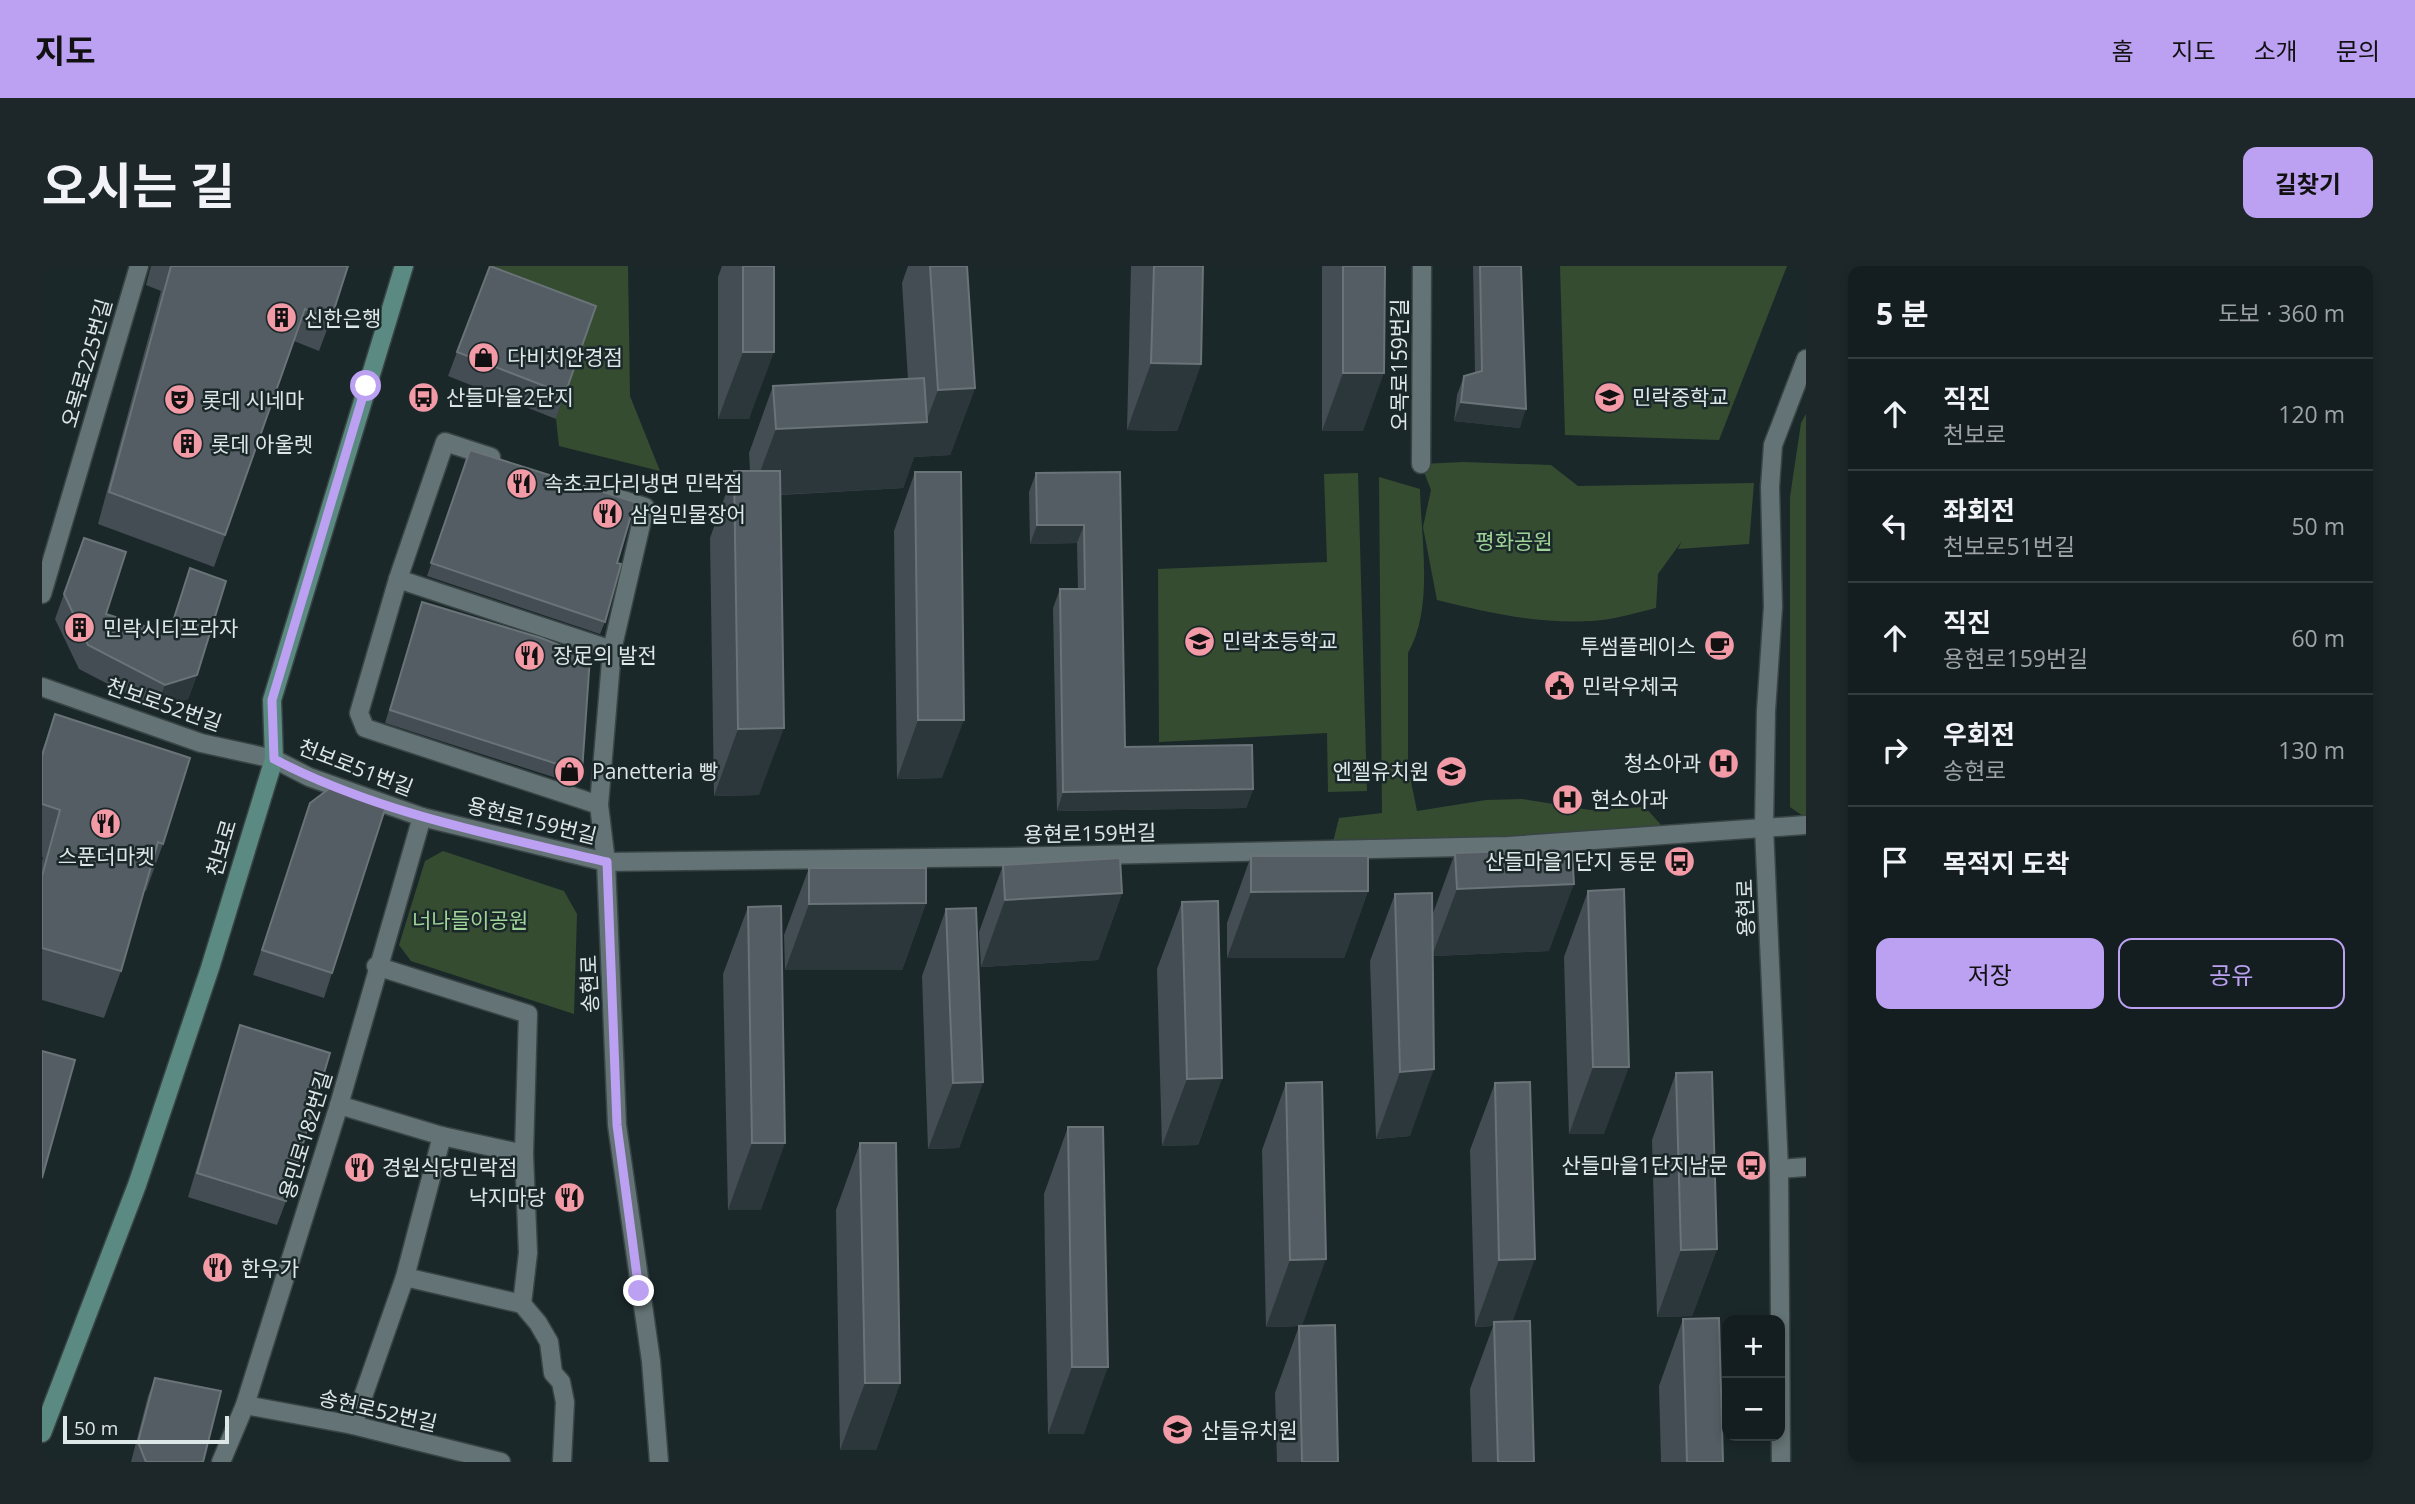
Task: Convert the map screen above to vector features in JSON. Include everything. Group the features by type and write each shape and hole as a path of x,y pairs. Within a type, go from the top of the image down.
{"main road":[{"name":"천보로","path":"42,1433 137,1185 210,968 252,822 274,759 272,700 404,266"}],"street":[{"name":"오목로225번길","path":"42,594 139,266"},
{"name":"오목로159번길","path":"1421,464 1422,266"},
{"name":"용현로","path":"1781,1462 1779,1169 1764,827 1766,711 1773,607 1770,536 1773,445 1806,359"},
{"path":"507,463 444,442 398,579 359,713 365,728 599,805"},
{"name":"송현로","path":"595,491 645,507 612,650 599,805 607,862 617,1125 651,1361 659,1462"},
{"path":"398,579 612,650"},
{"name":"천보로52번길","path":"42,687 201,743 274,759"},
{"name":"천보로51번길","path":"274,759 309,777 422,817"},
{"name":"용현로159번길","path":"422,817 607,862 1008,857 1508,846 1806,825"},
{"name":"용민로182번길","path":"221,1462 245,1405 339,1105 376,967 422,817"},
{"path":"376,967 527,1014 524,1154 528,1253 522,1304"},
{"path":"339,1105 442,1136 524,1154"},
{"path":"353,1425 405,1277 442,1136"},
{"path":"1779,1169 1806,1167"},
{"path":"405,1277 522,1304 549,1342 553,1373 561,1382 565,1402 562,1462"},
{"name":"송현로52번길","path":"245,1405 353,1425 501,1462"}],"green space":[{"path":"491,266 628,266 630,396 660,471 559,446 556,419 587,330"},
{"path":"1560,266 1787,266 1719,440 1565,435"},
{"path":"1806,414 1806,818 1790,807 1790,497 1801,423"},
{"name":"평화공원","path":"1463,462 1551,465 1578,486 1754,483 1749,544 1678,549 1682,541 1658,574 1656,608 1608,619 1533,619 1437,600 1423,527 1431,490 1421,464"},
{"path":"1358,473 1367,791 1328,792 1327,733 1159,742 1158,569 1327,562 1324,474"},
{"path":"1379,477 1420,489 1423,595 1416,635 1408,653 1408,767 1417,811 1486,800 1522,799 1590,810 1645,807 1663,827 1485,840 1333,842 1339,818 1382,813"},
{"name":"너나들이공원","path":"443,851 564,891 577,914 574,1014 411,961 399,945 425,861"}],"building":[{"name":"롯데 아울렛","path":"171,266 348,266 331,319 305,309 225,535 109,492"},
{"path":"490,266 596,306 565,394 457,352"},
{"path":"743,266 774,266 774,352 743,352"},
{"path":"930,266 967,266 975,388 938,390"},
{"path":"1154,266 1203,266 1201,364 1151,363"},
{"path":"1343,266 1385,266 1384,373 1343,373"},
{"path":"1480,266 1521,266 1526,409 1461,402 1464,376 1482,371"},
{"path":"924,378 927,422 776,429 773,386"},
{"path":"470,450 635,502 617,563 621,564 605,622 431,563"},
{"path":"734,471 780,471 784,728 738,729"},
{"path":"915,472 961,472 964,720 918,720"},
{"path":"1120,472 1125,747 1252,745 1253,789 1063,792 1060,589 1085,589 1084,525 1037,525 1036,473"},
{"name":"민락시티프라자","path":"84,538 126,552 106,614 169,634 190,568 226,581 197,675 165,685 88,645 64,594"},
{"path":"422,602 541,638 590,657 582,772 390,710"},
{"path":"55,714 190,758 163,844 158,842 121,971 42,948 42,876 60,810 42,804 42,756"},
{"path":"330,788 386,806 332,973 262,950 310,803"},
{"path":"1572,849 1574,884 1457,889 1455,853"},
{"path":"1251,856 1368,856 1368,891 1251,892"},
{"path":"1120,858 1122,893 1005,900 1003,865"},
{"path":"809,868 926,868 926,903 809,904"},
{"path":"1624,889 1629,1067 1593,1067 1588,891"},
{"path":"1432,893 1434,1069 1400,1072 1395,894"},
{"path":"1218,901 1222,1078 1187,1079 1182,902"},
{"path":"781,906 785,1143 752,1143 748,907"},
{"path":"976,908 983,1082 953,1083 946,909"},
{"path":"240,1025 330,1053 286,1201 197,1173"},
{"path":"42,1051 75,1060 42,1178"},
{"path":"1712,1072 1717,1249 1681,1250 1676,1073"},
{"path":"1322,1082 1326,1259 1290,1260 1286,1083"},
{"path":"1530,1082 1535,1259 1499,1260 1495,1083"},
{"path":"1068,1127 1103,1127 1108,1367 1072,1367"},
{"path":"860,1143 896,1143 900,1383 865,1383"},
{"path":"1719,1318 1723,1462 1687,1462 1683,1319"},
{"path":"1530,1321 1534,1462 1498,1462 1494,1322"},
{"path":"1335,1325 1338,1462 1302,1462 1299,1326"},
{"path":"155,1378 221,1391 203,1462 146,1462 138,1442"}],"place":[{"name":"신한은행","path":"281,318"},
{"name":"다비치안경점","path":"484,357"},
{"name":"산들마을2단지","path":"423,397"},
{"name":"민락중학교","path":"1609,397"},
{"name":"롯데 시네마","path":"179,400"},
{"name":"롯데 아울렛","path":"188,444"},
{"name":"속초코다리냉면 민락점","path":"521,483"},
{"name":"삼일민물장어","path":"607,514"},
{"name":"민락시티프라자","path":"80,628"},
{"name":"민락초등학교","path":"1199,641"},
{"name":"투썸플레이스","path":"1719,646"},
{"name":"장足의 발전","path":"530,655"},
{"name":"민락우체국","path":"1559,686"},
{"name":"청소아과","path":"1724,763"},
{"name":"Panetteria 빵","path":"569,771"},
{"name":"엔젤유치원","path":"1452,771"},
{"name":"현소아과","path":"1568,799"},
{"name":"스푼더마켓","path":"106,824"},
{"name":"산들마을1단지 동문","path":"1680,861"},
{"name":"산들마을1단지남문","path":"1751,1165"},
{"name":"경원식당민락점","path":"359,1167"},
{"name":"낙지마당","path":"569,1197"},
{"name":"한우가","path":"218,1268"},
{"name":"산들유치원","path":"1178,1430"}],"route":[{"path":"366,386 272,700 274,759 309,777 422,817 607,862 617,1125 639,1291"}]}
